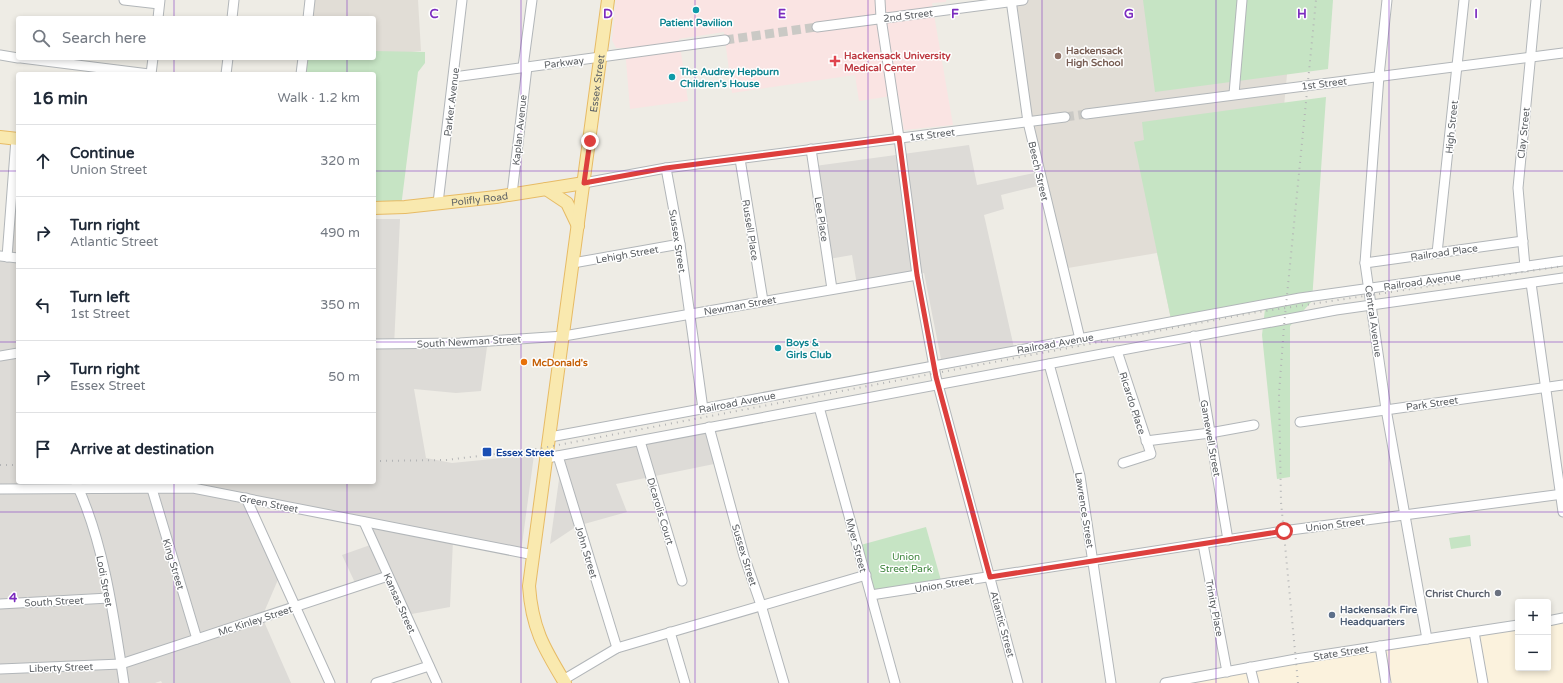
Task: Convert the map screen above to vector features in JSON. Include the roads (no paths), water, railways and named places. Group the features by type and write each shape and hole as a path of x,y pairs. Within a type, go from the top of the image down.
{"main road":[{"name":"Essex Street","path":"564,681 545,650 534,621 529,586 552,457 550,437 608,0"},
{"path":"0,137 16,139"},
{"name":"Polifly Road","path":"376,208 405,207 512,194 584,183"},
{"path":"546,189 567,203 578,226"}],"street":[{"path":"124,0 160,2 158,16"},
{"path":"232,16 234,0"},
{"path":"308,16 310,0"},
{"name":"Parker Avenue","path":"438,203 462,0"},
{"name":"Kaplan Avenue","path":"512,194 532,0"},
{"name":"Atlantic Street","path":"880,0 880,18 899,138 917,275 938,385 1018,683"},
{"name":"2nd Street","path":"817,28 880,18 1023,0"},
{"path":"1234,94 1242,0"},
{"name":"Central Avenue","path":"1387,0 1379,76 1365,263 1370,288 1386,409 1427,639"},
{"name":"High Street","path":"1437,253 1464,0"},
{"name":"Clay Street","path":"1525,267 1518,188 1536,0"},
{"name":"Beech Street","path":"1011,1 1028,122 1080,339"},
{"path":"601,57 725,40"},
{"name":"1st Street","path":"1086,114 1563,53"},
{"path":"0,55 16,58"},
{"name":"Parkway","path":"454,77 601,57"},
{"path":"35,60 134,72"},
{"path":"150,72 153,60"},
{"path":"226,72 228,60"},
{"path":"301,72 303,60"},
{"name":"1st Street","path":"584,183 666,168 1066,117"},
{"path":"16,148 4,256 16,258"},
{"name":"Lee Place","path":"811,149 832,289"},
{"name":"Russell Place","path":"740,158 763,301"},
{"name":"Sussex Street","path":"666,168 680,244 703,409"},
{"name":"Railroad Place","path":"1365,263 1523,241"},
{"name":"Lehigh Street","path":"574,263 680,244"},
{"name":"Railroad Avenue","path":"550,437 1300,298 1563,262"},
{"name":"Newman Street","path":"564,336 917,275"},
{"name":"Railroad Avenue","path":"552,457 640,441 709,426 938,385 1336,310 1563,278"},
{"path":"1531,283 1562,494 1563,512"},
{"name":"South Newman Street","path":"376,344 460,343 564,336"},
{"name":"Gamewell Street","path":"1194,336 1228,540"},
{"name":"Ricardo Place","path":"1116,351 1151,454 1123,462"},
{"path":"0,356 16,353"},
{"name":"Lawrence Street","path":"1049,364 1080,476 1111,683"},
{"name":"Park Street","path":"1300,422 1563,385"},
{"name":"Myer Street","path":"819,407 895,683"},
{"path":"1146,441 1210,433 1254,425"},
{"name":"Sussex Street","path":"709,426 744,556 761,605 784,683"},
{"name":"Dicarolis Court","path":"640,441 682,581"},
{"name":"John Street","path":"552,457 617,648"},
{"name":"Green Street","path":"0,490 77,485 152,489 193,488 534,555"},
{"name":"Lodi Street","path":"77,485 87,508 101,558 124,683"},
{"name":"King Street","path":"152,489 197,639"},
{"name":"Union Street","path":"871,595 1284,531 1562,494"},
{"path":"246,498 330,683"},
{"name":"Kansas Street","path":"364,522 437,683"},
{"name":"Trinity Place","path":"1203,544 1227,672"},
{"path":"564,681 617,648 866,575"},
{"name":"Mc Kinley Street","path":"121,664 388,576"},
{"name":"South Street","path":"0,604 109,598"},
{"path":"1551,620 1563,618"},
{"name":"State Street","path":"1165,683 1250,667 1515,625"},
{"path":"670,632 685,683"},
{"path":"1474,632 1484,683"},
{"path":"1380,646 1386,683"},
{"name":"Liberty Street","path":"0,669 121,664"},
{"path":"376,683 429,666"},
{"path":"1250,667 1254,683"}],"tunnel":[{"path":"725,40 817,27"},
{"path":"1065,117 1086,114"}],"railway":[{"path":"1298,683 1281,502 1279,394 1284,326 1316,0"},
{"path":"376,461 446,460 537,449 1252,313 1563,266"},
{"path":"0,465 16,465"}],"place":[{"name":"Patient Pavilion","path":"696,10"},
{"name":"Hackensack High School","path":"1058,56"},
{"name":"Hackensack University Medical Center","path":"835,61"},
{"name":"The Audrey Hepburn Children's House","path":"672,77"},
{"name":"Boys & Girls Club","path":"778,348"},
{"name":"McDonald's","path":"524,362"},
{"name":"Essex Street","path":"487,452"},
{"name":"Christ Church","path":"1498,593"},
{"name":"Hackensack Fire Headquarters","path":"1332,615"}],"park label":[{"name":"Union Street Park","path":"906,562"}]}
